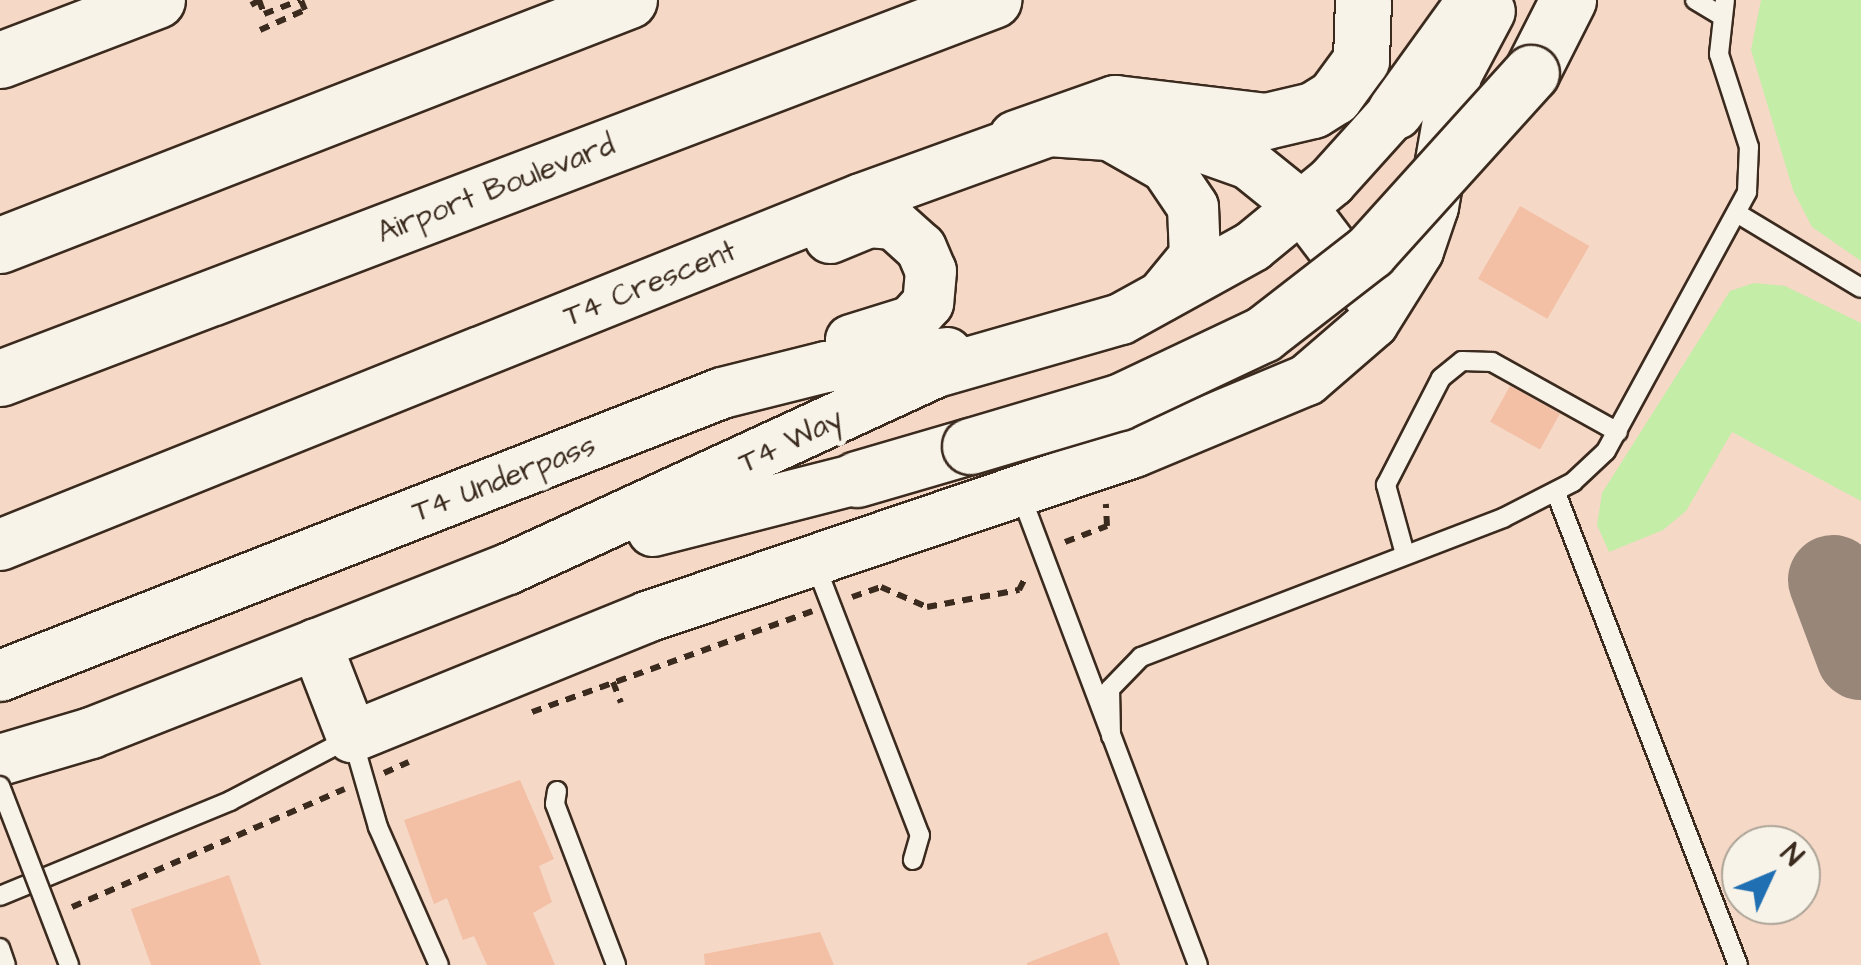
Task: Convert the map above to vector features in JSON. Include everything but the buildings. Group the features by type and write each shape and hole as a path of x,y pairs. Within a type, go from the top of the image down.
{"highway":[{"path":"0,60 157,0"},
{"path":"0,245 629,0"},
{"name":"Airport Boulevard","path":"0,378 993,0"},
{"path":"1016,138 1115,103 1266,121 1313,110 1334,97 1361,60 1363,0"},
{"path":"858,479 1169,382 1263,334 1334,284 1531,73 1568,0"},
{"path":"1394,111 1489,3"}],"main road":[{"path":"316,644 352,737 647,617 1020,492 1264,402 1339,358 1373,322 1418,251 1433,207 1456,75 1489,3"},
{"name":"T4 Way","path":"0,760 91,733 508,569 936,372 1025,348 1155,302 1215,273 1302,206 1394,111"},
{"name":"T4 Crescent","path":"0,545 1016,138 1081,128 1132,132 1215,150 1277,182 1302,206 1366,286 1373,322"},
{"path":"1081,128 1122,140 1166,167 1193,206 1195,256 1155,302"},
{"path":"597,306 791,254 869,222 894,224 921,248 932,293 912,321 722,394"},
{"name":"T4 Underpass","path":"0,676 722,394 884,357 1025,348"},
{"path":"508,569 858,479"},
{"path":"647,617 858,479"},
{"path":"0,772 91,733"}],"lane":[{"path":"1111,736 1110,689 1141,658 1556,493 1589,469 1618,432 1740,215 1749,147 1719,54 1722,7 1694,0"},
{"path":"1740,215 1861,288"},
{"path":"1405,554 1386,485 1441,378 1462,361 1492,362 1618,432"},
{"path":"1020,492 1198,965"},
{"path":"1556,493 1738,965"},
{"path":"813,560 920,835 913,860"},
{"path":"0,896 230,802 352,737 378,827 439,965"},
{"path":"0,786 69,965"},
{"path":"557,791 555,804 616,965"},
{"path":"0,948 6,965"}],"path":[{"path":"251,5 259,0 264,14 301,0 305,10 260,30"},
{"path":"613,682 621,703"}],"shaded area":[{"path":"0,0 1861,0 1861,965 0,965"}],"green space":[{"path":"1761,0 1861,0 1861,261 1812,227 1793,190 1751,50"},
{"path":"1754,283 1785,286 1861,323 1861,501 1732,432 1686,511 1663,530 1609,552 1597,525 1602,493 1730,291"}],"taxiway":[{"path":"1833,580 1861,655"}]}
